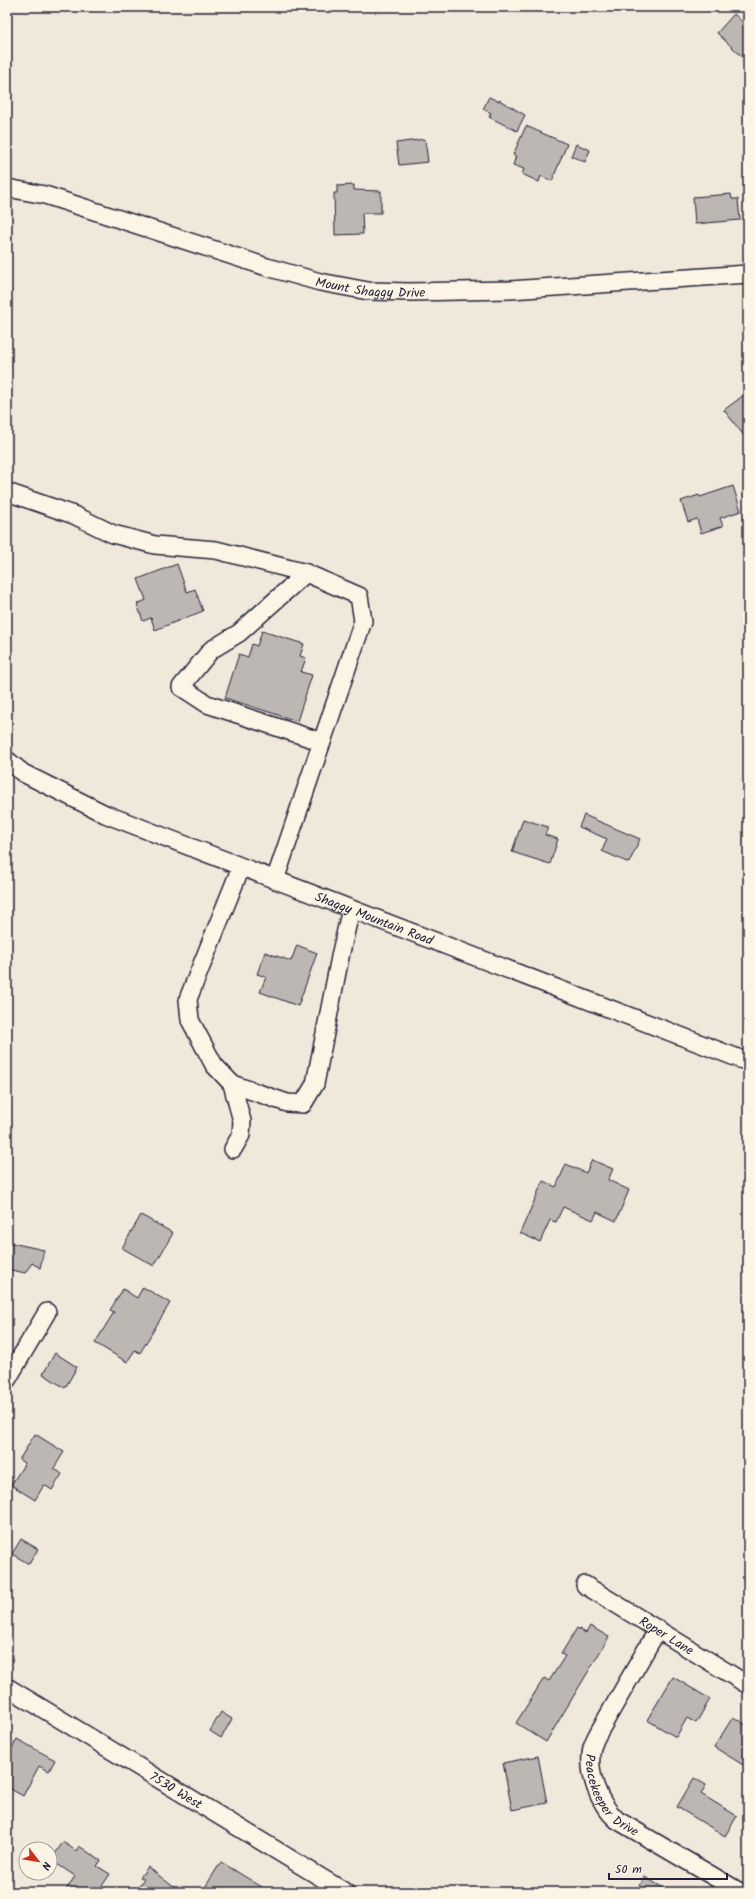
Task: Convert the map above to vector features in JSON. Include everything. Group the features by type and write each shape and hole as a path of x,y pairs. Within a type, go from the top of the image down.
{"street":[{"name":"Mount Shaggy Drive","path":"7,188 45,194 268,267 320,282 368,290 410,292 510,290 748,274"},
{"path":"7,492 74,515 113,534 155,545 216,550 306,574 359,596 363,621 275,880"},
{"path":"306,574 239,633 211,650 181,688 207,704 322,742"},
{"name":"Shaggy Mountain Road","path":"7,760 24,773 105,814 748,1062"},
{"path":"241,867 188,999 190,1020 214,1065 232,1084 287,1103 303,1104 315,1084 351,909"},
{"path":"232,1084 242,1121 241,1135 233,1149"},
{"path":"7,1380 47,1312"},
{"name":"Roper Lane","path":"585,1585 748,1685"},
{"name":"Peacekeeper Drive","path":"658,1629 592,1746 591,1759 597,1792 608,1812 617,1820 740,1892"},
{"name":"7530 West","path":"7,1687 345,1892"}],"building":[{"path":"734,14 748,27 748,62 717,33"},
{"path":"489,97 498,101 499,100 525,115 517,131 489,117 491,113 483,109"},
{"path":"526,126 567,144 552,181 541,176 539,182 522,174 524,169 513,165 516,156 513,155"},
{"path":"425,139 428,162 399,165 396,143"},
{"path":"576,144 590,150 585,162 571,156"},
{"path":"354,185 354,190 381,191 381,213 362,213 363,234 335,235 334,193 337,193 337,186"},
{"path":"731,194 732,199 738,199 740,220 695,224 693,197"},
{"path":"748,392 748,441 724,410"},
{"path":"733,486 741,511 720,518 723,526 701,533 697,519 688,522 681,501 699,495 700,497"},
{"path":"177,564 187,592 195,589 203,611 155,630 151,618 143,621 137,604 146,600 138,579"},
{"path":"262,631 304,644 300,656 306,658 301,672 312,675 297,721 225,698 239,654 248,657 252,644 257,646"},
{"path":"584,815 640,839 629,863 602,851 607,839 579,827"},
{"path":"523,819 548,827 545,835 558,839 550,864 512,852"},
{"path":"297,945 317,953 298,1006 260,992 266,977 257,974 265,952 291,961"},
{"path":"592,1160 613,1169 608,1180 629,1190 616,1221 597,1212 593,1220 563,1207 556,1222 550,1220 540,1242 520,1233 543,1181 556,1187 566,1164 586,1173"},
{"path":"141,1215 173,1233 154,1266 122,1248"},
{"path":"7,1242 44,1250 40,1268 32,1263 25,1273 7,1269"},
{"path":"143,1287 170,1303 140,1353 135,1350 127,1362 95,1343 114,1312 110,1310 123,1289 137,1298"},
{"path":"55,1353 77,1367 65,1388 43,1374"},
{"path":"35,1434 64,1452 54,1468 62,1474 52,1490 44,1485 35,1500 11,1485 25,1463 19,1460"},
{"path":"21,1539 38,1549 29,1564 12,1554"},
{"path":"590,1626 609,1637 546,1742 516,1723 544,1678 549,1681 565,1656 561,1654 577,1628 586,1633"},
{"path":"673,1677 710,1699 696,1723 687,1718 676,1737 647,1720"},
{"path":"221,1712 232,1719 221,1738 210,1731"},
{"path":"733,1717 748,1726 748,1768 714,1747"},
{"path":"17,1739 55,1760 49,1771 39,1766 23,1796 7,1787 7,1757"},
{"path":"538,1756 547,1803 512,1810 503,1763"},
{"path":"694,1778 706,1785 701,1794 737,1816 725,1836 677,1807"},
{"path":"63,1842 76,1851 79,1846 101,1861 97,1866 110,1874 98,1892 91,1887 88,1892 65,1892 75,1876 58,1865 58,1850"},
{"path":"221,1862 270,1892 202,1892"},
{"path":"148,1867 180,1892 134,1892 144,1879 140,1877"},
{"path":"645,1877 670,1892 636,1892"}]}
